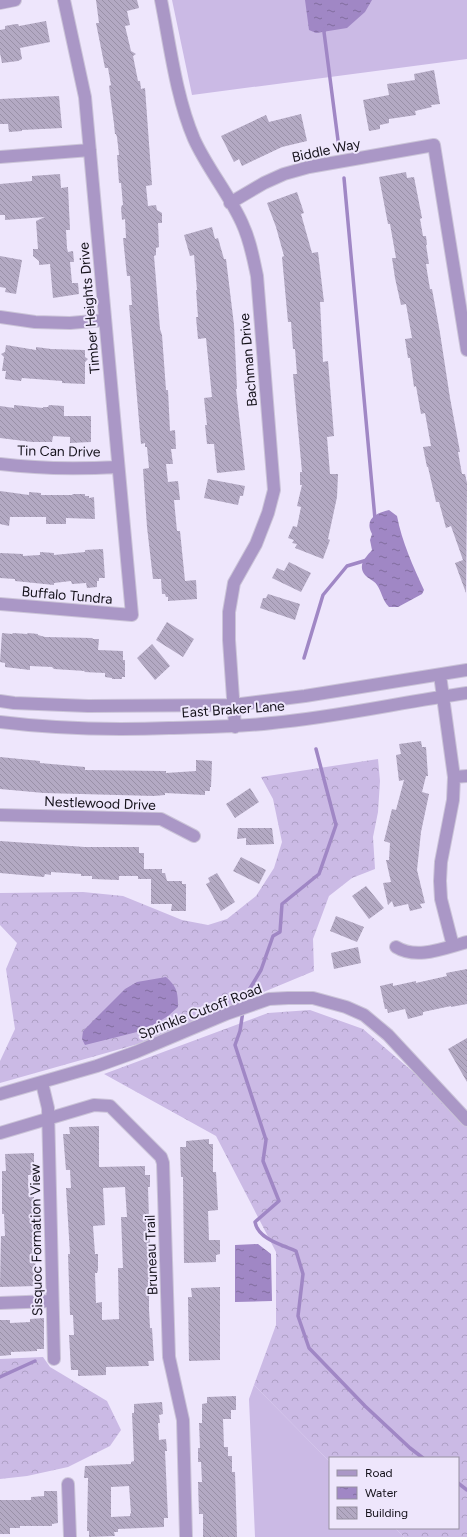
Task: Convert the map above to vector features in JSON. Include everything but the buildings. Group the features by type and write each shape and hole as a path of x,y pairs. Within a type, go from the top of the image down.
{"street":[{"path":"0,3 15,0"},
{"name":"Timber Heights Drive","path":"64,0 85,96 132,615"},
{"name":"Bachman Drive","path":"161,0 186,118 194,139 204,158 242,222 252,248 257,276 274,490 268,513 256,544 234,583 229,612 229,640 235,727"},
{"name":"Biddle Way","path":"230,203 264,183 284,174 309,167 434,145 467,350"},
{"path":"0,157 90,150"},
{"path":"0,317 35,322 70,323 105,320"},
{"name":"Tin Can Drive","path":"0,464 82,469 118,467"},
{"name":"Buffalo Tundra","path":"0,604 132,615"},
{"name":"East Braker Lane","path":"0,701 14,703 88,706 233,705 305,696 467,670"},
{"path":"440,675 454,777 453,800 443,843 440,881 441,899 452,946"},
{"name":"East Braker Lane","path":"0,722 33,726 107,730 235,727 274,723 467,693"},
{"path":"454,777 467,776"},
{"name":"Nestlewood Drive","path":"0,815 161,819 194,836"},
{"path":"396,947 403,951 418,954 467,942"},
{"name":"Sprinkle Cutoff Road","path":"0,1094 42,1083 136,1052 226,1014 269,999 313,998 346,1007 364,1015 388,1036 466,1116"},
{"name":"Sisquoc Formation View","path":"42,1083 48,1108 49,1120 54,1359"},
{"name":"Bruneau Trail","path":"0,1133 49,1120 94,1105 110,1106 161,1157 163,1163 169,1357 183,1420 186,1537"},
{"path":"0,1303 52,1301"},
{"path":"68,1484 70,1537"}],"green space":[{"path":"172,0 467,0 467,59 192,95"},
{"path":"378,759 380,781 378,812 373,837 375,869 352,878 329,896 313,939 314,971 138,1044 0,1083 0,1061 15,1029 6,969 17,943 0,925 0,893 83,892 123,896 182,920 208,925 227,919 256,896 274,868 282,842 273,799 261,777"},
{"path":"310,1010 363,1029 467,1118 467,1537 404,1537 396,1529 459,1529 459,1457 329,1457 329,1461 254,1385 276,1325 276,1252 216,1136 104,1074 268,1013"},
{"path":"43,1357 50,1367 107,1401 121,1430 110,1446 68,1467 27,1476 0,1479 0,1359"},
{"path":"254,1385 329,1461 329,1529 396,1529 404,1537 255,1537 249,1399"}],"water":[{"path":"305,0 372,0 365,12 347,28 316,33 309,30"},
{"path":"389,510 397,516 405,545 424,590 422,594 398,607 389,607 377,585 365,575 362,568 363,561 372,550 370,540 372,534 369,524 370,521 376,515"},
{"path":"166,977 175,987 178,1002 178,1007 168,1016 145,1030 85,1045 82,1039 83,1031 125,989 137,982"},
{"path":"258,1244 271,1254 272,1301 235,1302 235,1245"}],"waterway":[{"path":"325,29 324,32 339,148"},
{"path":"344,178 375,519"},
{"path":"304,658 323,595 347,566 367,560"},
{"path":"244,1005 246,995 261,970 273,936 280,932 282,904 319,874 336,825 316,749"},
{"path":"243,1011 240,1031 235,1045 266,1140 263,1161 279,1201 255,1222 257,1228 271,1241 296,1251 303,1274 298,1316 309,1348 365,1406 422,1457"},
{"path":"0,1377 35,1361"},
{"path":"459,1484 467,1490"}]}
